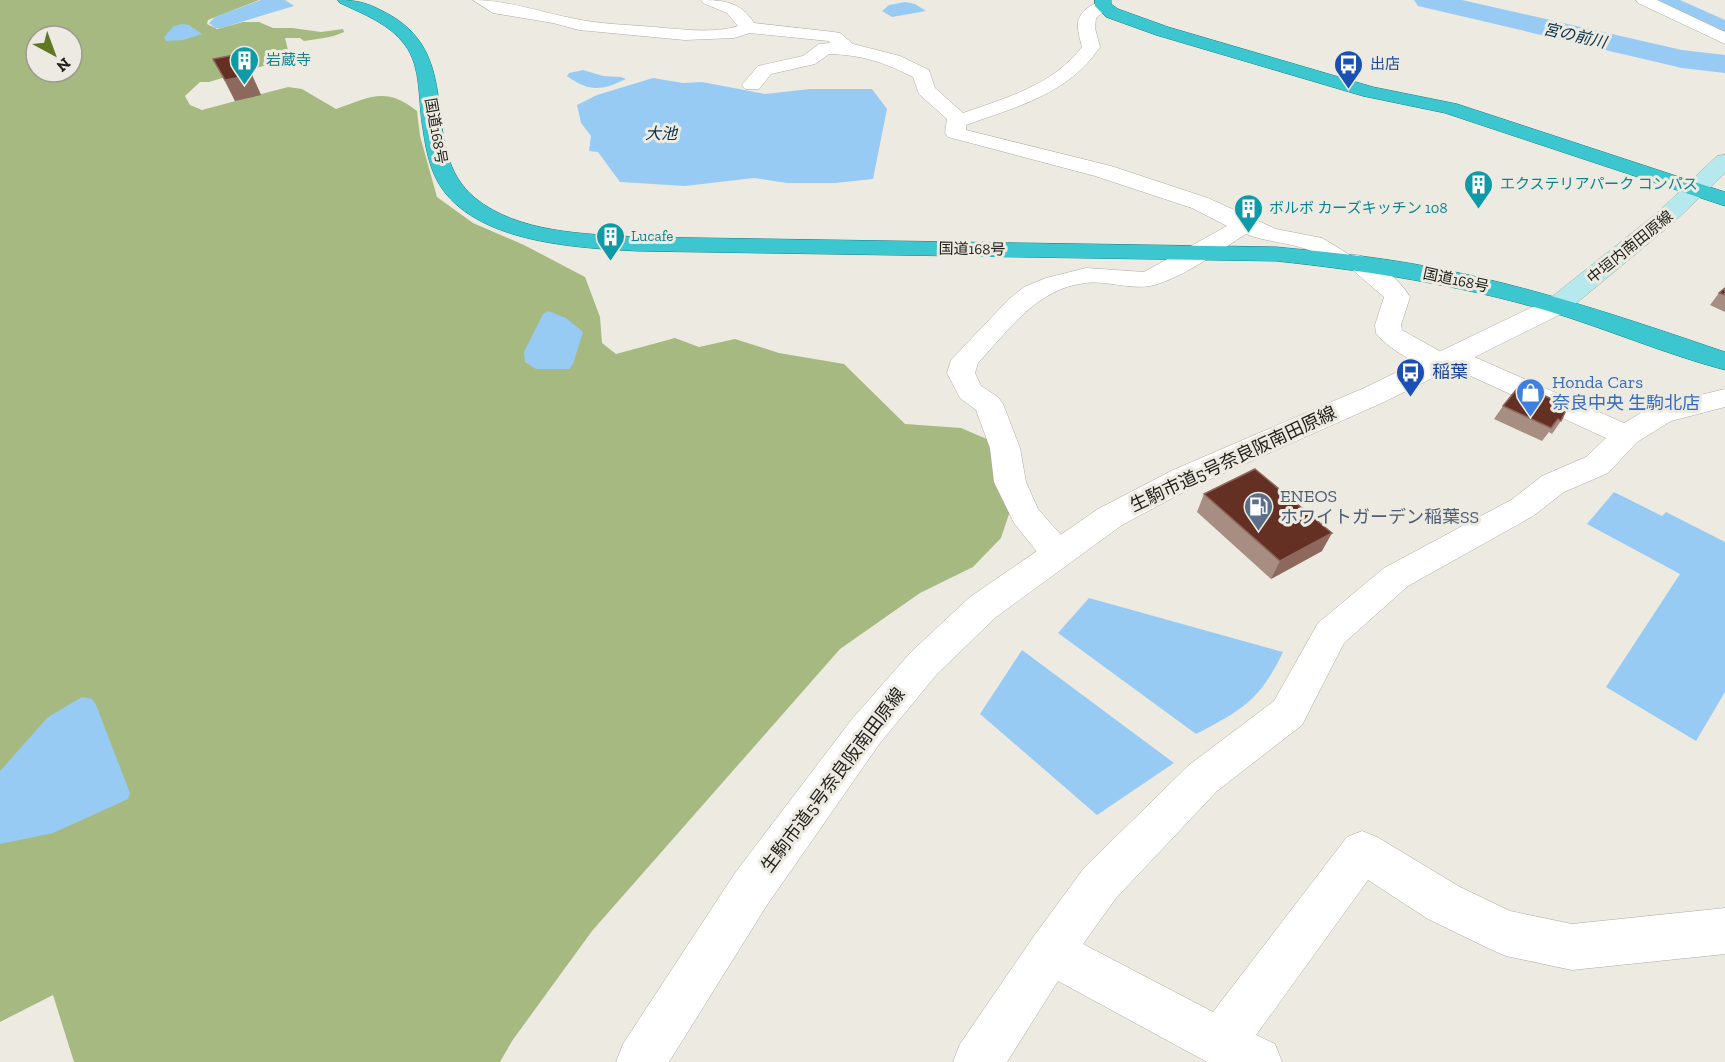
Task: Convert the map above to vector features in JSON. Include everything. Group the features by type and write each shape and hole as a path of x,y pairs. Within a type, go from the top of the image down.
{"highway":[{"name":"国道168号","path":"346,0 381,16 400,28 423,59 430,112 442,169 452,188 473,206 494,218 536,233 580,242 638,244 1201,252 1276,254 1349,261 1453,278 1558,305 1725,361"},
{"path":"1103,3 1112,13 1162,31 1370,92 1450,108 1725,199"}],"main road":[{"name":"中垣内南田原線","path":"1558,305 1642,239 1699,189 1725,161"}],"street":[{"path":"481,0 499,9 555,18 579,25 685,35 734,33 748,28 824,34 834,37 847,48"},
{"path":"554,0 559,8 555,18"},
{"path":"709,0 745,17 748,28"},
{"path":"1644,0 1725,39"},
{"path":"956,122 1034,92 1073,71 1091,47 1085,28 1087,20 1093,10 1103,3"},
{"path":"752,86 765,70 809,60 825,48 847,48 894,60 922,74 926,90 957,118 955,133 1103,171 1200,203 1270,235 1314,243 1349,261 1393,290 1397,297 1388,325 1389,333 1403,343 1626,435"},
{"path":"1057,553 1025,515 1010,482 1005,448 987,404 975,399 968,390 961,373 965,360 1018,304 1033,292 1055,283 1086,275 1143,280 1152,278 1201,252 1244,225"},
{"name":"生駒市道5号奈良阪南田原線","path":"641,1062 751,889 866,731 924,663 983,607 1110,517 1184,477 1374,395 1558,305"},
{"path":"978,1062 1050,952 1100,883 1203,778 1288,713 1331,633 1396,577 1522,508 1552,484 1597,465 1626,435 1661,414 1725,398"},
{"path":"1050,952 1239,1052 1362,852 1444,903 1506,933 1528,938 1572,947 1725,931"}],"green space":[{"path":"0,0 259,0 208,20 207,24 217,29 243,22 259,22 273,28 321,32 343,29 344,32 319,39 304,41 300,38 285,38 290,58 209,82 200,82 185,96 190,105 202,110 288,87 302,89 336,109 378,96 396,98 417,111 420,136 437,197 473,223 524,245 585,277 600,317 602,343 616,354 675,338 699,347 735,339 779,353 844,364 905,424 961,428 989,440 1011,508 1001,538 973,567 920,593 840,649 592,931 512,1041 500,1062 74,1062 53,995 0,1022"}],"water":[{"path":"261,0 285,0 294,6 221,28 215,28 209,23 215,17"},
{"path":"905,2 915,4 926,11 892,17 882,11 889,5"},
{"path":"189,25 202,34 183,40 166,41 164,37 174,26"},
{"path":"583,70 626,79 609,86 595,88 582,85 567,76 569,73"},
{"name":"大池","path":"653,78 683,83 702,82 765,94 810,89 872,89 887,109 873,179 835,183 787,183 754,178 685,186 620,182 598,152 589,151 591,136 581,123 577,105 597,95"},
{"path":"548,311 566,318 583,332 573,364 569,369 536,369 525,362 524,352 543,314"},
{"path":"1614,492 1662,516 1666,512 1725,542 1725,692 1696,741 1606,687 1680,574 1587,524"},
{"path":"1089,598 1283,652 1266,682 1248,702 1226,718 1196,734 1058,633"},
{"path":"1022,650 1174,763 1097,815 980,714"},
{"path":"82,697 92,699 96,705 130,793 128,799 53,833 0,844 0,771 48,717"}],"building":[{"path":"239,54 252,75 225,80 213,59"},
{"path":"1520,385 1568,406 1561,421 1558,419 1551,428 1503,406"},
{"path":"1255,469 1332,533 1280,561 1204,494"}],"waterway":[{"name":"宮の前川","path":"1427,0 1682,59 1725,64"},
{"path":"1658,0 1725,31"}],"place":[{"name":"岩蔵寺","path":"245,86"},
{"name":"出店","path":"1349,90"},
{"name":"エクステリアパーク コンパス","path":"1479,210"},
{"name":"ボルボ カーズキッチン 108","path":"1248,234"},
{"name":"Lucafe","path":"610,262"},
{"name":"稲葉","path":"1411,398"},
{"name":"Honda Cars 奈良中央 生駒北店","path":"1531,418"},
{"name":"ENEOS ホワイトガーデン稲葉SS","path":"1259,532"}]}
